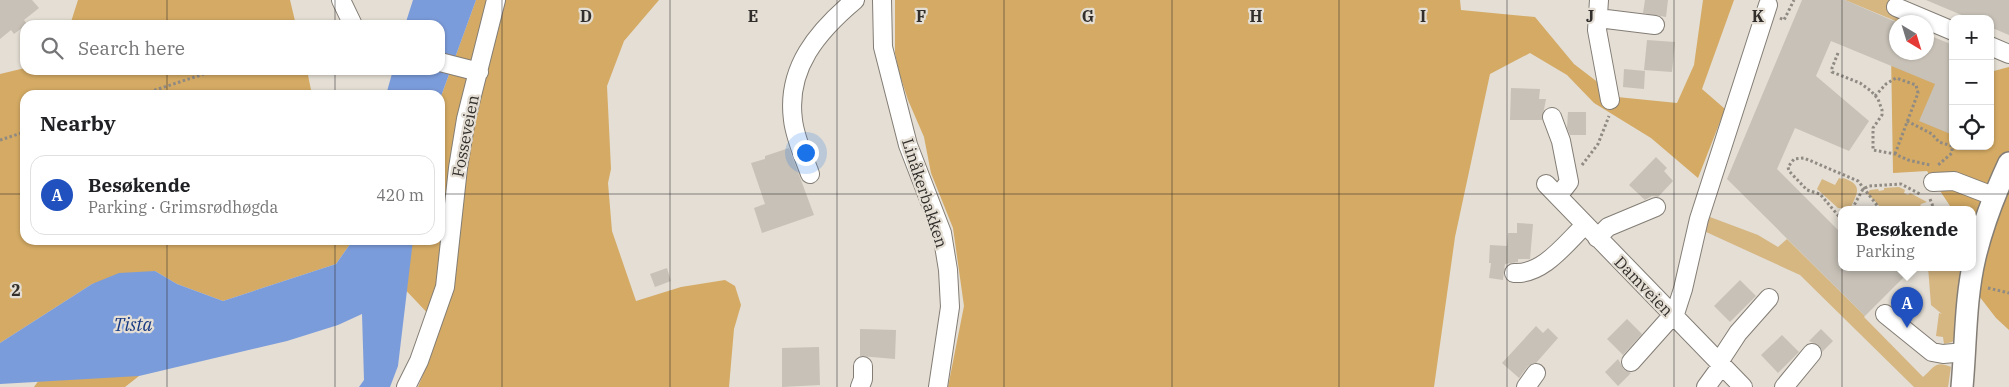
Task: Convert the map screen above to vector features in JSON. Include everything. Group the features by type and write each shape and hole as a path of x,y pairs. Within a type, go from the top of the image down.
{"main road":[{"path":"1976,258 1993,196 2009,163"},
{"path":"1962,387 1973,271"}],"street":[{"path":"342,0 351,20"},
{"name":"Fosseveien","path":"406,387 419,361 445,287 458,168 466,120 496,0"},
{"path":"810,174 793,120 792,93 809,46 834,17 855,0"},
{"name":"Linåkerbakken","path":"882,0 883,47 908,145 942,233 948,270 950,307 938,387"},
{"path":"1599,0 1597,30 1612,79 1610,100"},
{"path":"1631,362 1673,316 1683,289 1699,219 1768,5"},
{"path":"1896,7 1949,29"},
{"path":"1598,18 1655,25"},
{"path":"1994,48 2009,54"},
{"path":"445,63 479,72"},
{"path":"1552,117 1561,141 1558,187"},
{"path":"1928,191 1954,181 1993,196"},
{"name":"Damveien","path":"1558,187 1585,225 1597,238 1743,387"},
{"path":"1597,238 1608,227 1656,207"},
{"path":"1514,272 1522,273 1542,266 1585,225"},
{"path":"1706,387 1738,333 1769,298"},
{"path":"1885,314 1932,352 1943,354 1965,352"},
{"path":"1784,387 1812,353"},
{"path":"860,387 863,379 863,366"}],"path":[{"path":"1838,53 1832,72 1860,83 1876,96 1882,110 1882,115 1873,128 1873,150 1895,154 1908,160 1936,166 1952,153 1952,146 1939,142 1932,134 1907,121"},
{"path":"155,90 201,75"},
{"path":"1876,96 1886,84 1896,78 1916,85 1918,93 1895,154"},
{"path":"1558,187 1598,144 1609,117 1610,100"},
{"path":"0,140 20,134"},
{"path":"1838,215 1820,194 1807,190 1789,172 1788,167 1794,159 1804,158 1858,181 1877,206"},
{"path":"1854,206 1863,189 1885,184 1901,184 1928,191 1933,206"},
{"path":"1982,286 2009,293"}],"shaded area":[{"path":"78,0 290,0 295,20 72,20"},
{"path":"476,0 659,0 624,41 607,86 611,169 608,183 612,231 636,301 681,287 725,280 735,286 741,305 734,329 729,387 418,387 431,355 436,322 397,281 395,245 445,245 445,90 443,90"},
{"path":"895,0 1460,0 1461,10 1535,17 1574,64 1617,97 1677,103 1694,65 1703,0 1734,0 1702,89 1725,109 1698,178 1651,138 1594,103 1567,75 1530,53 1490,74 1455,237 1434,387 948,387 964,306 953,228 931,173 924,137 908,100 899,72 895,53"},
{"path":"1845,0 1889,0 1893,9 1907,15 1889,15 1889,18"},
{"path":"1934,58 1949,60 1949,150 1994,150 1994,71 2009,67 2009,330 1996,318 1960,271 1976,271 1976,206 1950,206 1927,171 1893,173 1891,60 1934,60"},
{"path":"20,69 20,75 308,75 311,90 20,90 20,245 349,245 336,264 223,301 177,284 155,271 92,284 0,343 0,74"},
{"path":"1839,178 1854,184 1857,190 1851,206 1838,206 1838,208 1817,189 1822,179 1835,185"},
{"path":"1899,187 1905,190 1904,193 1908,195 1910,193 1927,202 1920,206 1879,206 1867,193 1870,190 1878,189 1879,191 1884,190 1884,188"},
{"path":"1710,217 1758,235 1778,247 1787,239 1865,316 1923,377 1935,366 1941,364 1951,367 1948,387 1914,387 1800,275 1704,231"},
{"path":"1928,271 1964,271 1956,339 1952,342 1944,344 1943,337 1936,336 1939,313 1942,314 1931,305"},
{"path":"105,372 139,376 125,387 34,387 39,380"}],"water":[{"path":"413,0 476,0 443,90 387,90 392,75 445,75 445,20 407,20"},
{"name":"Tista","path":"349,245 412,245 398,366 390,387 359,387 364,380 362,314 338,325 287,341 139,376 0,384 0,343 92,284 119,273 155,271 177,284 223,301 336,264"}],"building":[{"path":"0,0 32,0 39,8 24,20 20,20 20,29 14,34 11,30 0,39"},
{"path":"1645,0 1668,0 1666,17 1643,13"},
{"path":"1802,0 1845,0 1889,19 1889,60 1934,60 1934,37 1949,43 1949,133 1919,121 1935,84 1831,41 1816,76 1869,121 1849,151 1795,128 1777,169 1838,230 1838,271 1910,271 1865,316 1727,179"},
{"path":"1926,0 2009,0 2009,35 1994,29 1994,15 1962,15"},
{"path":"1647,40 1675,42 1672,72 1644,70"},
{"path":"1624,69 1645,71 1644,89 1623,87"},
{"path":"1511,88 1540,89 1539,99 1546,99 1542,120 1510,120"},
{"path":"1568,112 1586,112 1586,135 1570,135 1567,128"},
{"path":"789,148 814,215 762,233 754,208 765,204 751,163"},
{"path":"1656,157 1667,168 1664,171 1673,181 1658,197 1652,196 1645,200 1629,185"},
{"path":"1517,223 1533,224 1530,259 1518,259 1518,262 1505,264 1503,280 1489,278 1491,263 1489,263 1490,245 1507,246 1508,233 1517,233"},
{"path":"667,268 671,281 655,287 650,274"},
{"path":"1740,280 1756,296 1730,322 1714,306"},
{"path":"1627,319 1642,334 1623,355 1607,339"},
{"path":"1536,326 1543,333 1548,328 1558,338 1536,363 1528,366 1519,378 1502,363"},
{"path":"860,329 896,330 895,359 860,356"},
{"path":"1821,329 1833,341 1822,352 1818,345 1809,341"},
{"path":"1782,335 1799,352 1778,373 1761,355"},
{"path":"819,347 820,385 782,387 782,348"},
{"path":"1618,359 1624,370 1631,373 1618,386 1605,372"}],"place":[{"name":"Besøkende","path":"1907,328"}]}
